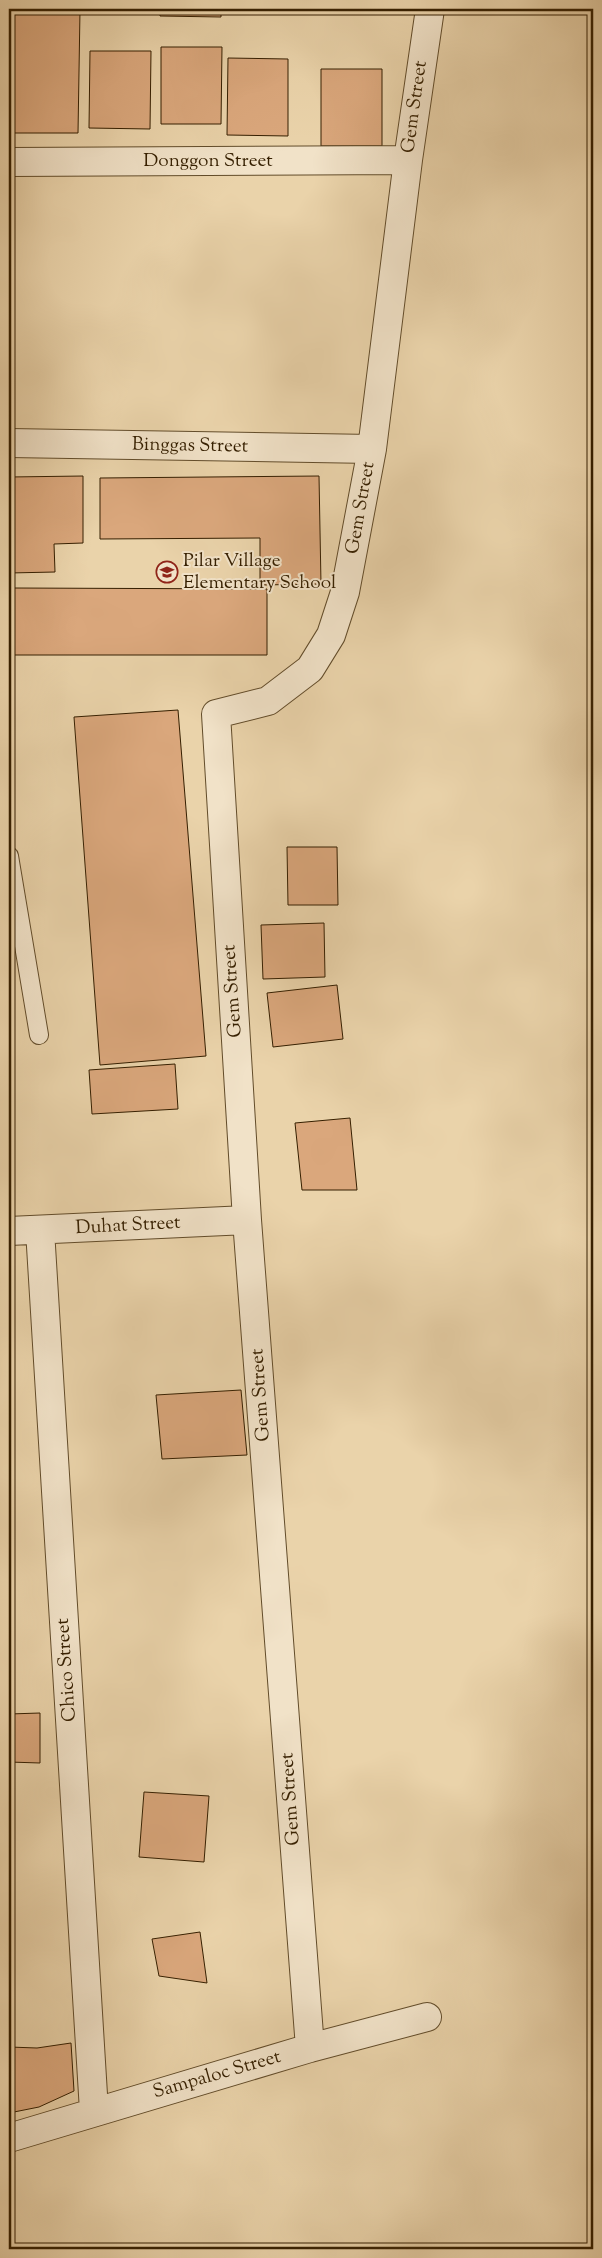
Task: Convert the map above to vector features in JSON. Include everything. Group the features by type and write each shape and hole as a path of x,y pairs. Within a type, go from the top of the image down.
{"street":[{"name":"Gem Street","path":"310,2048 247,1220 216,714 268,701 310,669 331,635 345,592 372,449 408,160 430,9"},
{"name":"Donggon Street","path":"9,162 408,160"},
{"name":"Binggas Street","path":"9,443 372,449"},
{"name":"Duhat Street","path":"9,1231 247,1220"},
{"name":"Chico Street","path":"40,1230 94,2111"},
{"name":"Sampaloc Street","path":"9,2138 94,2111 310,2048 427,2017"}],"lane":[{"path":"9,856 39,1035"}],"building":[{"path":"9,9 80,10 78,133 9,133"},
{"path":"93,9 154,9 154,12 93,11"},
{"path":"160,9 221,9 221,17 160,16"},
{"path":"226,9 287,9 287,11 226,11"},
{"path":"161,47 222,47 221,124 161,124"},
{"path":"90,51 151,51 150,129 89,128"},
{"path":"228,58 288,59 288,136 227,135"},
{"path":"321,69 382,69 382,146 321,146"},
{"path":"83,476 83,543 54,544 55,572 9,573 9,477"},
{"path":"319,476 321,584 260,585 260,538 100,539 100,478"},
{"path":"14,588 267,589 267,655 14,655"},
{"path":"178,710 206,1056 100,1065 74,717"},
{"path":"287,847 337,847 338,905 288,905"},
{"path":"324,923 325,977 263,979 261,925"},
{"path":"337,985 343,1039 273,1047 267,993"},
{"path":"175,1064 178,1109 92,1114 89,1070"},
{"path":"350,1118 357,1190 302,1190 295,1123"},
{"path":"241,1390 247,1455 162,1459 156,1395"},
{"path":"40,1713 40,1763 9,1762 9,1714"},
{"path":"144,1792 209,1796 204,1862 139,1857"},
{"path":"200,1932 207,1983 159,1976 152,1939"},
{"path":"71,2043 74,2091 39,2107 9,2113 9,2047 37,2048"}],"place":[{"name":"Pilar Village Elementary School","path":"167,572"}]}
